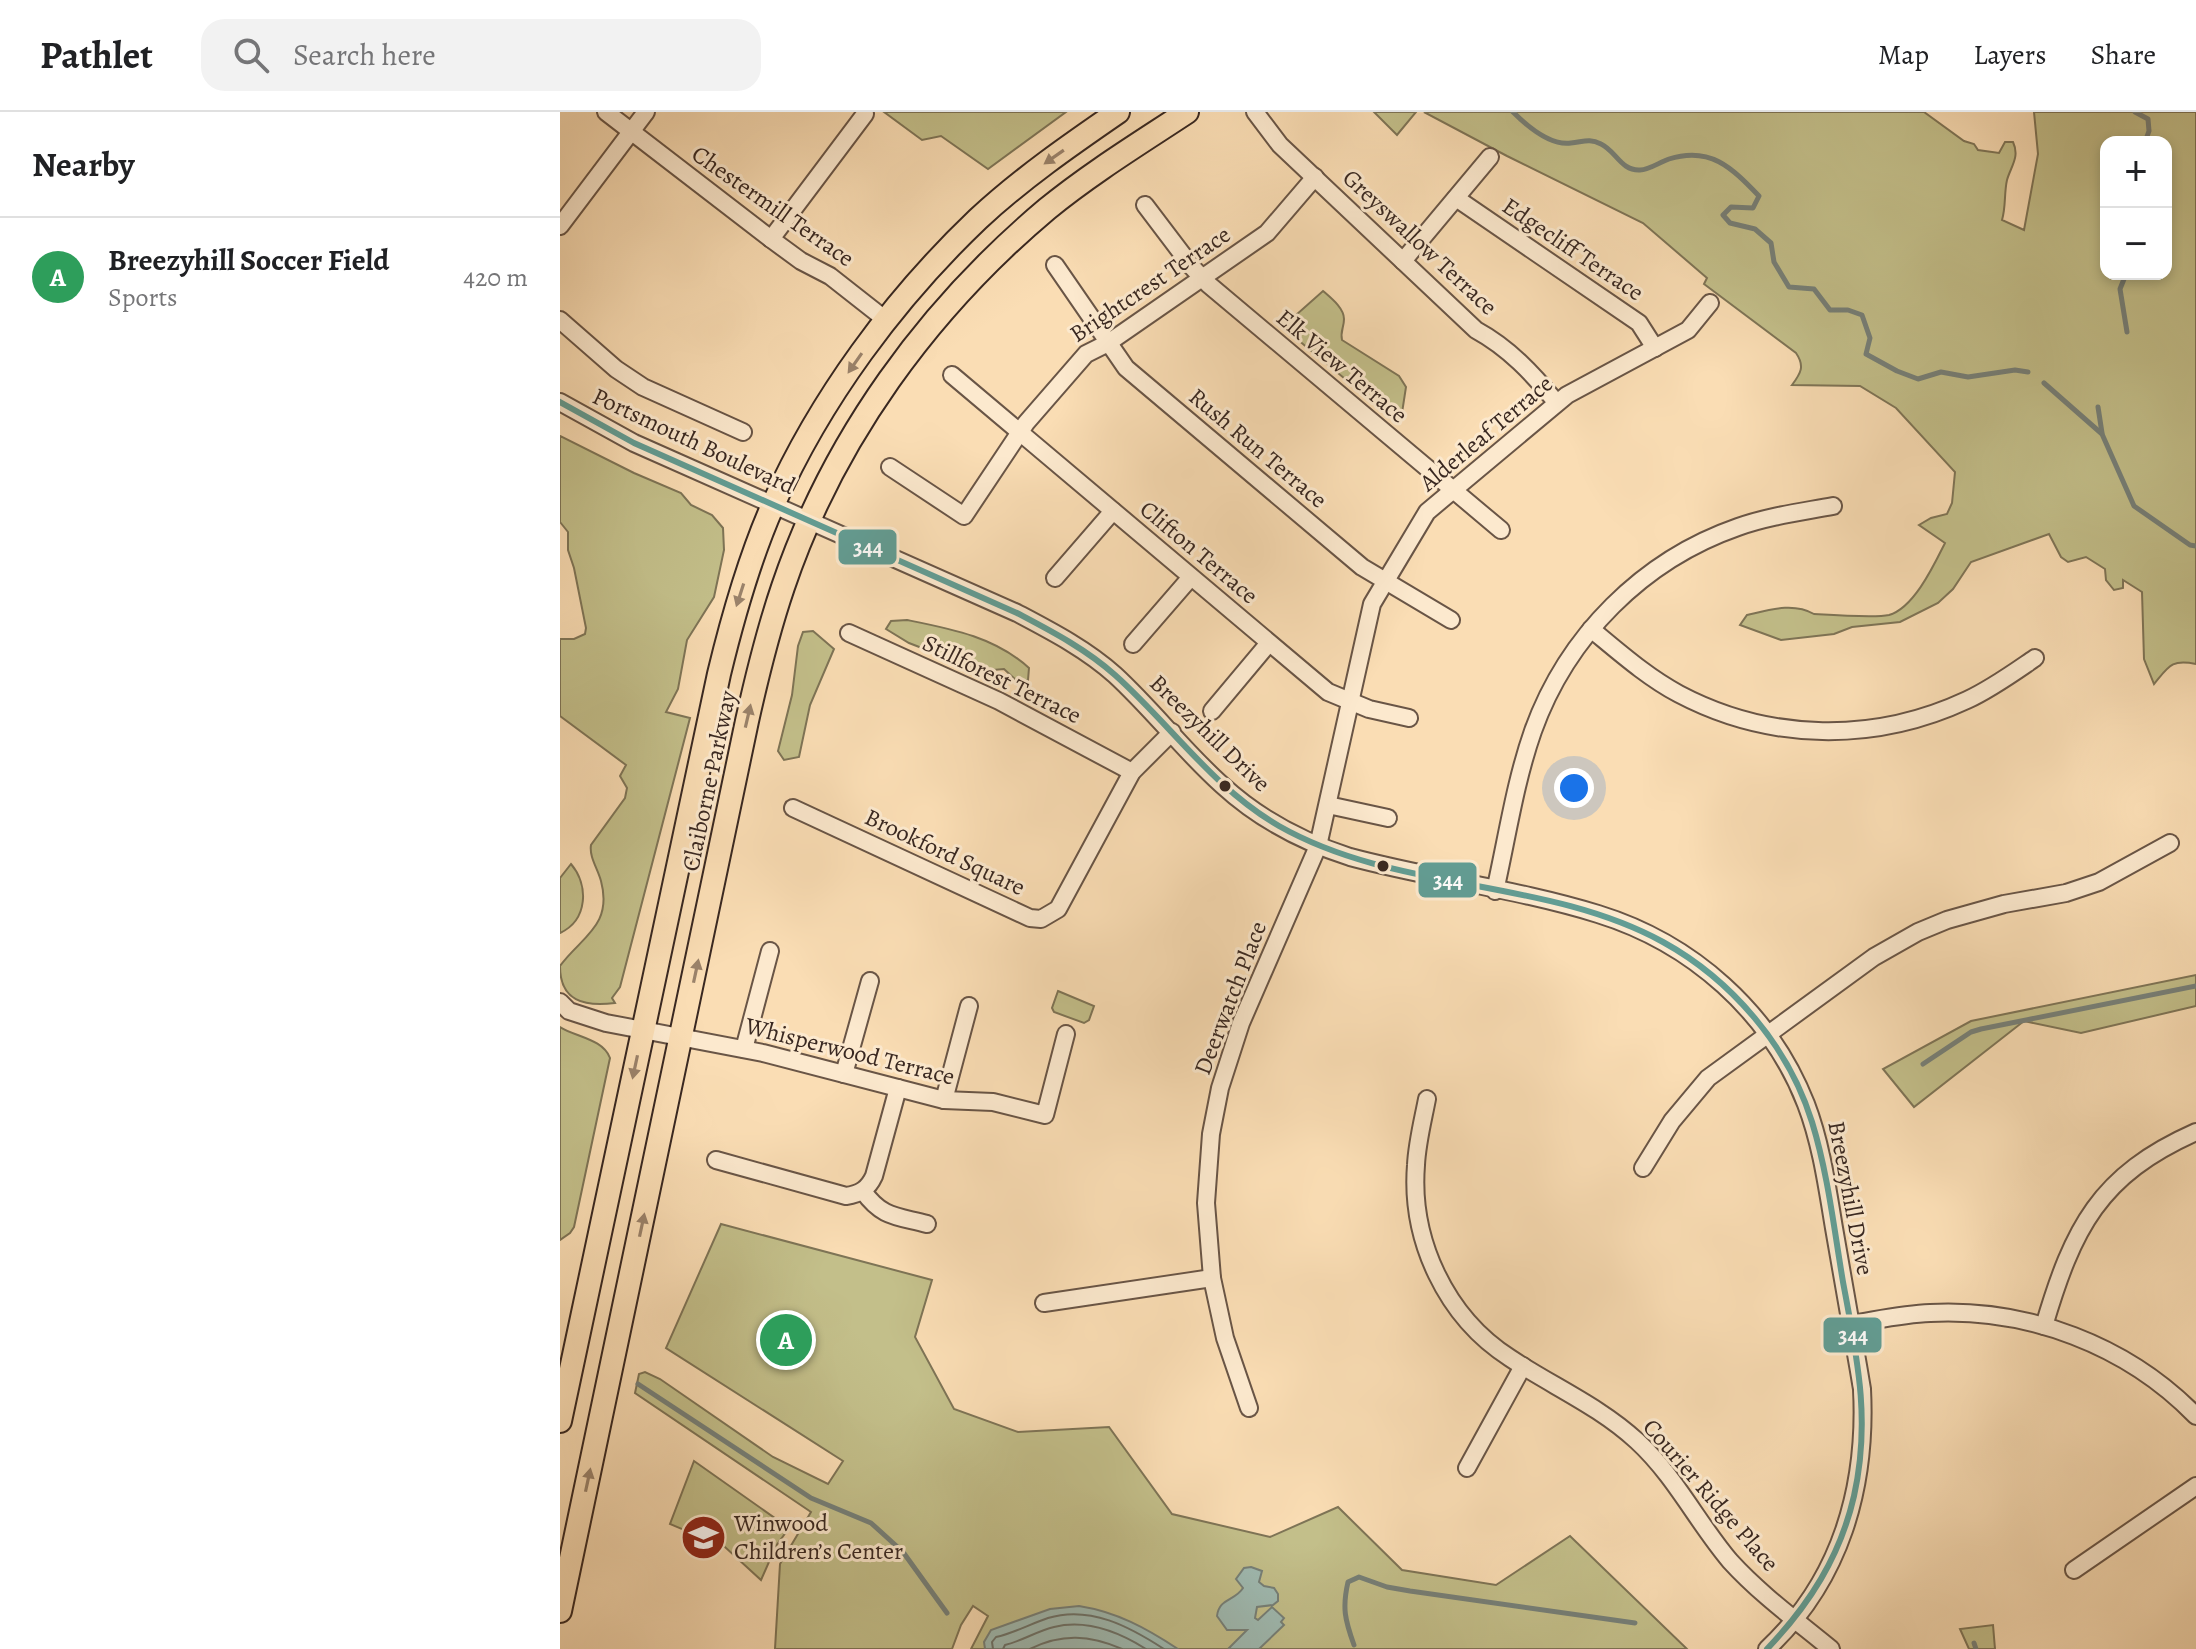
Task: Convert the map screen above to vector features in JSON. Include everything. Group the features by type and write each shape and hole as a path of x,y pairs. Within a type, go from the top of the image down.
{"main road":[{"name":"Claiborne Parkway","path":"560,1421 729,630 773,505 816,423 886,320 988,210 1037,169 1118,112"},
{"name":"Claiborne Parkway","path":"560,1611 759,672 784,585 809,521 830,475 875,401 901,362 955,296 994,256 1051,206 1187,112"}],"street":[{"name":"Chestermill Terrace","path":"606,112 771,239 801,261 830,276 886,320"},
{"path":"560,226 646,112"},
{"name":"Greyswallow Terrace","path":"1255,112 1280,145 1476,330 1499,342 1534,375 1556,402"},
{"path":"771,239 865,114"},
{"path":"1403,261 1490,157"},
{"name":"Brightcrest Terrace","path":"890,467 964,516 1020,432 1086,354 1108,343 1267,233 1315,177"},
{"name":"Edgecliff Terrace","path":"1456,198 1639,323 1655,348"},
{"name":"Elk View Terrace","path":"1145,205 1202,278 1501,530"},
{"name":"Rush Run Terrace","path":"1055,265 1126,368 1362,567 1451,620"},
{"name":"Alderleaf Terrace","path":"1318,846 1370,610 1427,512 1556,402 1688,330 1710,303"},
{"path":"560,320 616,369 643,387 743,432"},
{"name":"Clifton Terrace","path":"952,375 1328,692 1369,709 1409,718"},
{"name":"Portsmouth Boulevard","path":"560,402 634,443 809,521"},
{"path":"1495,891 1534,728 1558,676 1591,629 1617,600 1643,579 1703,542 1767,518 1833,506"},
{"path":"1055,578 1113,511"},
{"name":"Breezyhill Drive","path":"809,521 1017,613 1062,637 1114,674 1202,766 1249,808 1277,826 1318,846 1385,867 1598,914 1657,938 1689,957 1718,979 1744,1005 1767,1033 1795,1080 1816,1133 1862,1389 1864,1425 1862,1460 1846,1529 1831,1563 1795,1619 1767,1649"},
{"path":"1133,644 1191,577"},
{"path":"1591,629 1645,673 1704,707 1745,721 1799,731 1835,732 1905,723 1970,699 2035,658"},
{"name":"Stillforest Terrace","path":"849,633 999,701 1132,772"},
{"path":"1212,711 1269,643"},
{"name":"Brookford Square","path":"793,808 1030,918 1041,919 1058,909 1132,772 1172,732"},
{"path":"1328,805 1388,818"},
{"path":"1643,1168 1695,1091 1722,1066 1874,957 1918,932 1977,910 2050,897 2099,882 2170,843"},
{"name":"Deerwatch Place","path":"1249,1408 1225,1338 1212,1278 1207,1230 1211,1134 1220,1088 1241,1023 1318,846"},
{"path":"744,1049 770,951"},
{"path":"844,1074 870,981"},
{"name":"Whisperwood Terrace","path":"560,1002 581,1017 744,1049 944,1100 993,1102 1045,1115 1066,1034"},
{"path":"944,1100 969,1006"},
{"path":"716,1160 846,1196 863,1191 874,1176 898,1088"},
{"name":"Courier Ridge Place","path":"1427,1099 1415,1167 1416,1200 1427,1253 1445,1290 1469,1323 1494,1347 1595,1408 1638,1441 1673,1479 1730,1561 1831,1649"},
{"path":"2044,1326 2074,1240 2114,1184 2151,1156 2196,1132"},
{"path":"863,1191 874,1207 882,1212 927,1224"},
{"path":"1044,1303 1212,1278"},
{"path":"1851,1324 1952,1312 1998,1316 2044,1326 2106,1350 2134,1366 2181,1400 2196,1416"},
{"path":"1467,1468 1523,1366"},
{"path":"2074,1570 2196,1486"}],"shaded area":[{"path":"884,112 1066,112 988,169 941,136 922,140"},
{"path":"1374,112 1416,112 1397,135"},
{"path":"1424,112 1924,112 1964,141 1974,144 1978,150 1999,153 2005,142 2013,142 2015,157 2007,180 2002,220 2024,230 2038,154 2034,112 2196,112 2196,664 2181,662 2171,665 2154,684 2144,659 2142,592 2123,580 2123,588 2114,590 2106,580 2105,569 2086,557 2068,562 2061,557 2049,534 1971,562 1953,589 1938,603 1900,622 1781,640 1740,625 1747,615 1781,608 1798,608 1814,614 1864,616 1889,615 1898,611 1922,585 1945,543 1919,525 1947,514 1952,503 1955,472 1896,408 1860,386 1792,385 1801,369 1796,353 1704,284 1707,278 1643,223"},
{"path":"1323,291 1342,311 1342,340 1399,376 1406,387 1402,413 1397,422 1292,335 1287,323"},
{"path":"560,436 681,493 691,505 712,515 723,528 724,550 714,597 687,640 678,689 666,712 690,718 620,987 612,998 615,1003 604,1004 584,1002 569,994 561,978 560,966 599,920 604,896 591,845 625,798 627,788 620,776 626,765 560,716 560,639 574,639 585,634 586,628 568,550 568,532 560,522"},
{"path":"907,620 956,631 1002,649 1029,668 1028,680 1017,681 1004,669 981,671 909,643 886,629 891,621"},
{"path":"813,631 834,649 810,705 799,757 784,760 778,751 792,695 798,646 803,632"},
{"path":"571,864 581,882 583,902 576,920 560,933 560,878"},
{"path":"2196,975 2196,1006 2081,1033 2024,1021 1914,1107 1883,1069 1971,1021"},
{"path":"1058,991 1094,1006 1089,1020 1084,1023 1054,1012 1052,1008"},
{"path":"560,1027 595,1042 610,1058 574,1227 560,1240"},
{"path":"721,1224 932,1280 915,1337 954,1409 1018,1432 1109,1427 1172,1514 1270,1537 1338,1507 1402,1570 1496,1585 1570,1536 1687,1649 971,1649 988,1616 973,1606 961,1625 952,1649 775,1649 780,1564 811,1512 635,1393 639,1374 645,1372 660,1379 773,1457 828,1484 843,1461 666,1348"},
{"path":"694,1461 789,1528 776,1546 761,1580 725,1547 670,1524"},
{"path":"1993,1625 1995,1649 1969,1649 1960,1629"}],"water":[{"path":"1244,1568 1262,1571 1259,1582 1274,1588 1278,1594 1278,1601 1273,1605 1257,1607 1255,1618 1258,1620 1272,1607 1284,1618 1281,1622 1284,1625 1259,1649 1231,1649 1247,1630 1227,1630 1217,1616 1218,1610 1243,1588 1236,1579"},
{"path":"1079,1606 1131,1622 1178,1649 985,1649 984,1642 991,1630 1050,1609"}],"waterway":[{"path":"1513,112 1532,129 1555,141 1597,142 1633,169 1647,169 1669,159 1696,155 1708,157 1729,168 1759,196 1753,208 1731,207 1723,215 1730,223 1755,229 1771,243 1774,262 1789,287 1814,289 1830,310 1848,310 1862,315 1870,338 1866,354 1897,371 1918,379 1941,372 1968,377 2015,370 2028,372"},
{"path":"2135,112 2148,119 2147,136"},
{"path":"2124,280 2120,289 2127,332"},
{"path":"2044,383 2102,434 2134,506 2190,545 2196,546"},
{"path":"2098,407 2102,433"},
{"path":"1923,1064 1971,1032 1981,1029 2196,986"},
{"path":"638,1384 811,1498 871,1523 903,1552 947,1613"},
{"path":"1354,1645 1345,1599 1348,1582 1359,1577 1410,1591 1635,1623"},
{"path":"1974,1643 1976,1649"}],"transit line":[{"name":"344","path":"560,402 634,443 1017,613 1068,641 1115,675 1233,793 1279,826 1324,848 1372,863 1520,894 1617,921 1663,942 1688,958 1734,996 1773,1042 1802,1094 1812,1122 1826,1182 1853,1336 1862,1415 1859,1468 1854,1496 1840,1539 1821,1579 1767,1649"}],"place":[{"name":"Breezyhill Soccer Field","path":"786,1340"},
{"name":"Winwood Children’s Center","path":"703,1537"}]}
